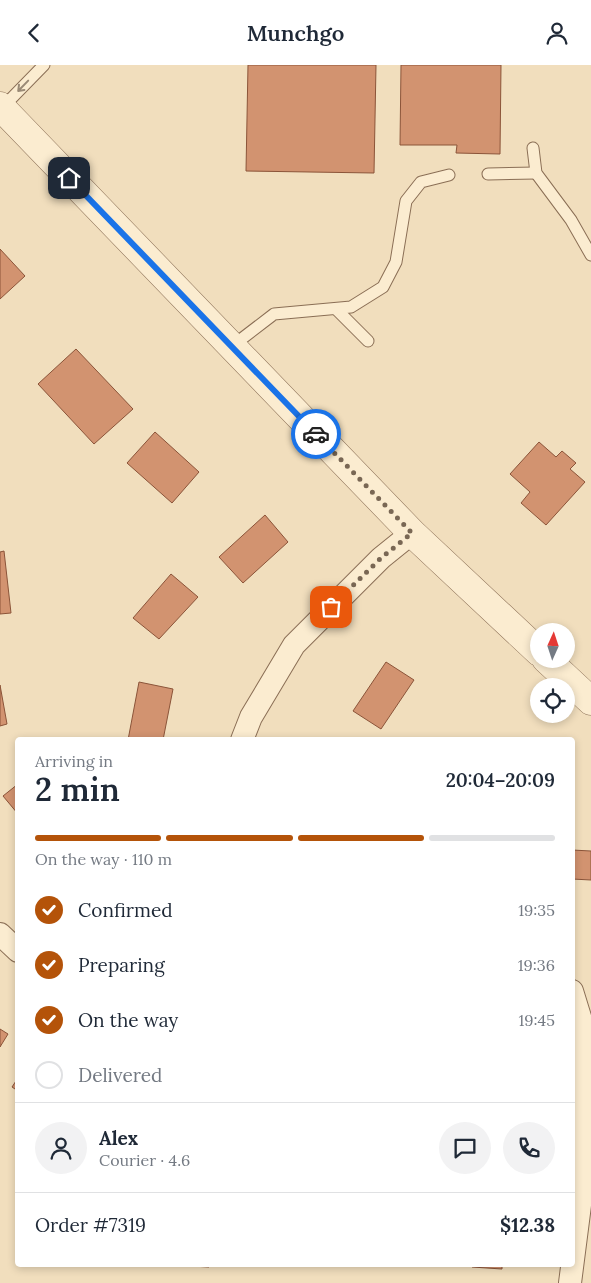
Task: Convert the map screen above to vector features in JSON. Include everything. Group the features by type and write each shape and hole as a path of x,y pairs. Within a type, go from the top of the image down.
{"street":[{"path":"1,107 412,533 530,644"},
{"path":"243,737 251,717 294,645 381,558 412,533"},
{"path":"556,668 591,701"},
{"path":"0,934 15,948"},
{"path":"575,1001 584,1031 580,1205 575,1244"},
{"path":"570,1283 572,1267"}],"lane":[{"path":"1,107 44,65"},
{"path":"532,148 536,173 571,220 591,255"},
{"path":"488,174 536,173"},
{"path":"231,347 274,314 351,307 383,287 396,262 406,201 421,182 449,175"},
{"path":"336,309 368,341"}],"building":[{"path":"248,65 376,65 374,173 246,171"},
{"path":"401,65 501,65 500,154 456,153 457,145 400,145"},
{"path":"0,249 25,276 0,299"},
{"path":"76,349 133,409 94,444 38,384"},
{"path":"155,432 199,472 172,503 127,463"},
{"path":"539,442 556,457 562,451 576,463 570,469 585,482 546,525 521,503 530,492 510,474"},
{"path":"265,515 288,542 243,583 219,557"},
{"path":"4,551 11,613 0,614 0,552"},
{"path":"171,574 198,597 159,639 133,618"},
{"path":"386,662 414,680 381,729 353,711"},
{"path":"139,682 173,689 164,737 129,737"},
{"path":"0,685 7,724 0,726"},
{"path":"15,786 15,810 3,796"},
{"path":"575,850 591,851 591,880 575,879"},
{"path":"0,1029 8,1034 0,1047"},
{"path":"472,1267 502,1267 502,1269"}],"way so far":[{"path":"316,434 412,533 381,558 331,607"}],"route":[{"path":"69,178 316,434"}]}
